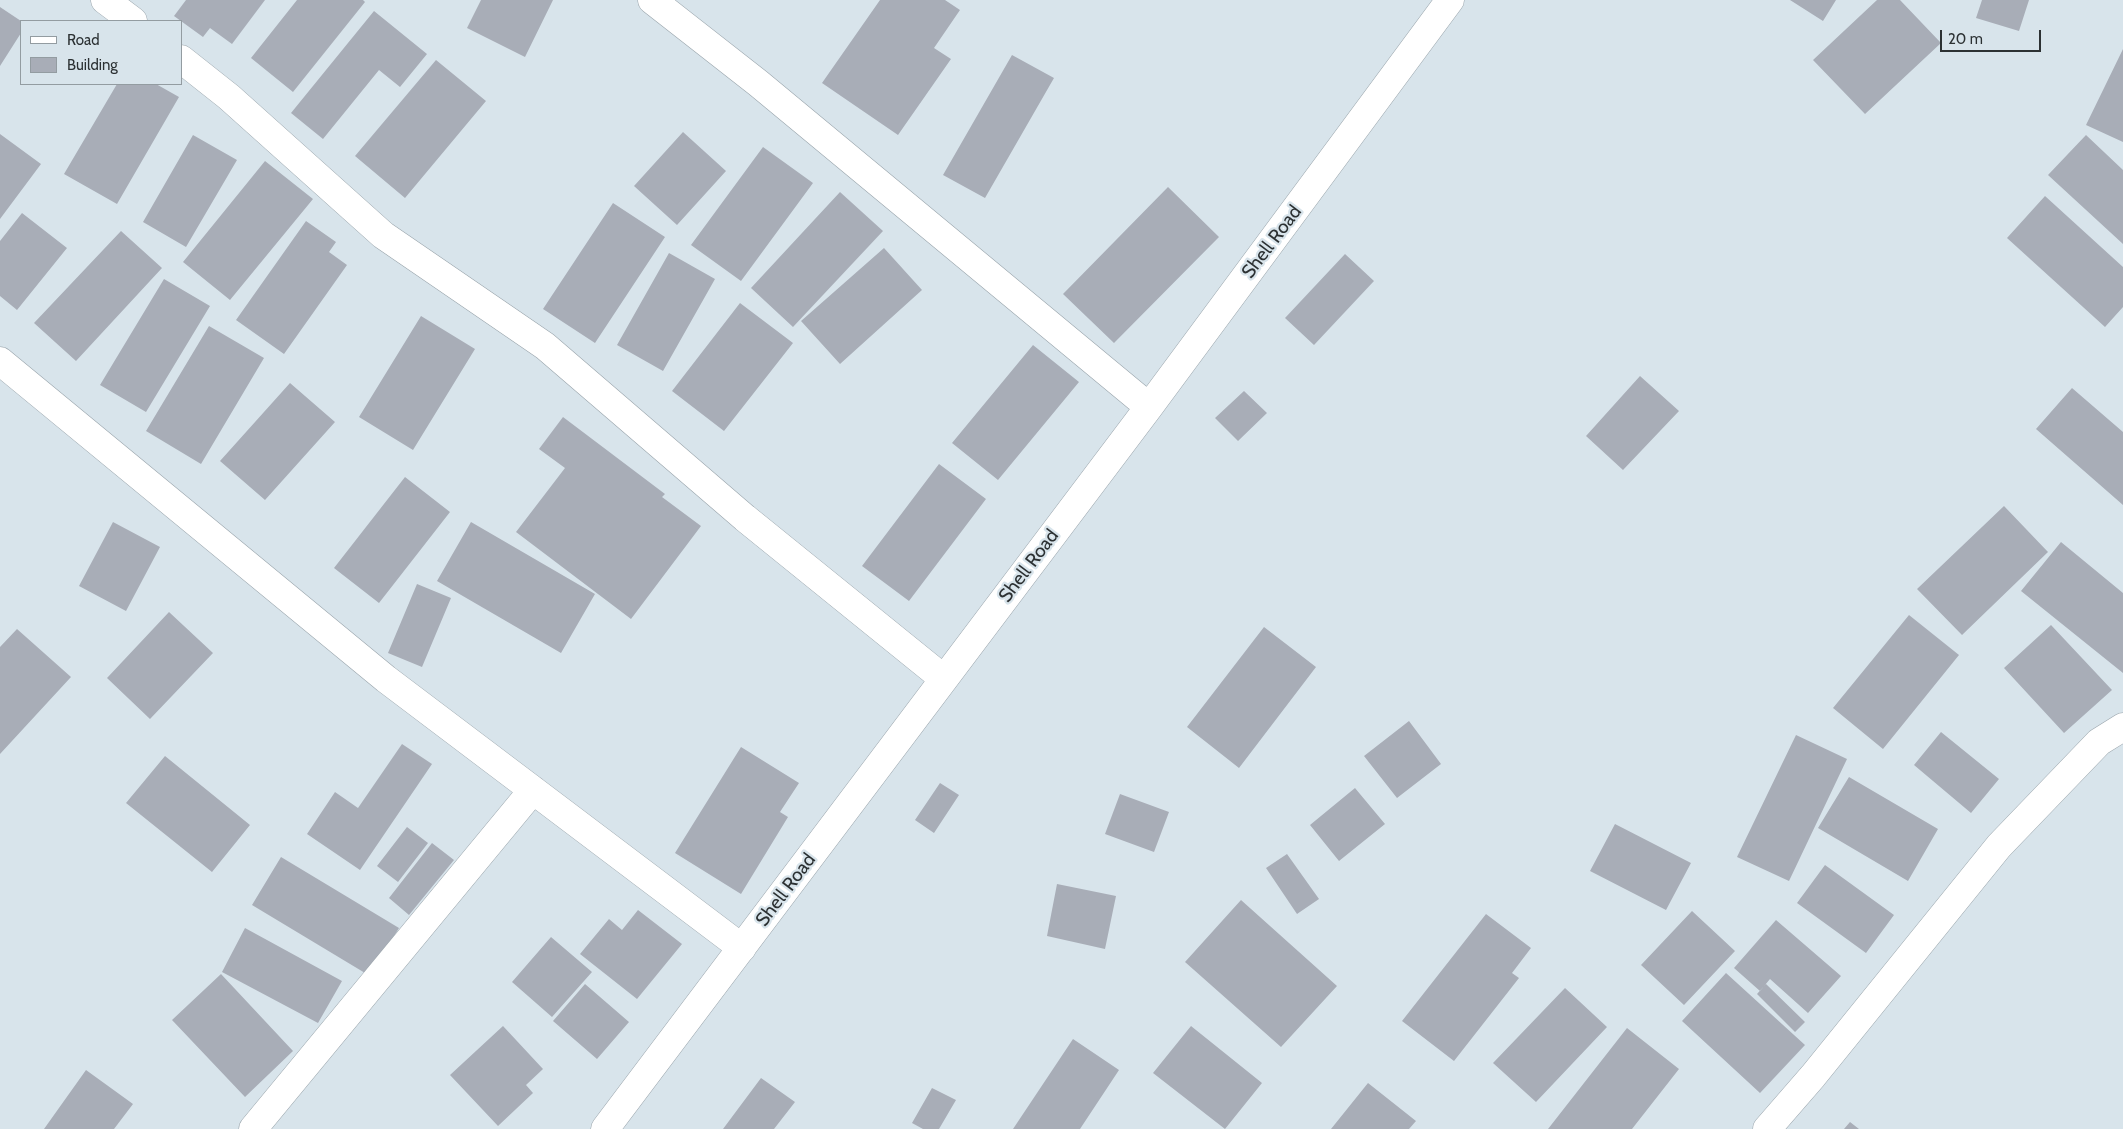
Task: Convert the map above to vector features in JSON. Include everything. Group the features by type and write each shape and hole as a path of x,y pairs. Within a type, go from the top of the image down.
{"street":[{"path":"106,0 132,20"},
{"path":"652,0 758,83 1149,407"},
{"name":"Shell Road","path":"605,1129 1149,407 1450,0"},
{"path":"182,60 229,97 383,235 545,346 744,518 944,679"},
{"path":"0,361 386,679 742,948"},
{"path":"1767,1129 1813,1076 1999,846 2099,742 2123,728"},
{"path":"253,1129 533,790"}],"building":[{"path":"186,0 265,0 232,44 210,28 203,37 174,16"},
{"path":"297,0 363,0 365,2 293,92 251,58"},
{"path":"481,0 553,0 525,57 467,28"},
{"path":"880,0 945,0 960,10 934,48 951,59 898,135 822,83"},
{"path":"1790,0 1836,0 1823,21"},
{"path":"1877,0 1900,0 1941,43 1865,114 1813,60"},
{"path":"1982,0 2029,0 2019,31 1976,18"},
{"path":"0,7 20,20 20,35 0,66"},
{"path":"374,11 427,54 400,87 379,70 323,139 291,113"},
{"path":"2123,49 2123,142 2086,125"},
{"path":"1012,55 1054,78 985,198 943,175"},
{"path":"436,60 486,101 405,198 355,156"},
{"path":"116,85 158,85 179,97 117,204 64,174"},
{"path":"683,132 726,171 677,225 634,186"},
{"path":"0,134 41,164 0,219"},
{"path":"193,135 237,160 186,247 143,222"},
{"path":"2086,135 2123,170 2123,244 2048,175"},
{"path":"763,147 813,183 741,281 691,245"},
{"path":"265,161 313,199 230,300 183,262"},
{"path":"1168,187 1219,237 1114,343 1063,294"},
{"path":"840,192 883,231 793,327 751,288"},
{"path":"2045,196 2123,267 2123,307 2105,327 2007,238"},
{"path":"613,203 665,237 595,343 543,309"},
{"path":"22,213 67,248 17,310 0,296 0,241"},
{"path":"306,221 336,242 329,252 347,265 284,354 236,320"},
{"path":"121,231 162,268 76,361 34,323"},
{"path":"884,248 922,290 840,364 801,321"},
{"path":"669,253 715,279 663,371 617,345"},
{"path":"1345,254 1374,281 1314,345 1285,318"},
{"path":"164,279 210,306 146,412 100,385"},
{"path":"740,303 793,343 724,431 672,391"},
{"path":"421,316 475,349 413,450 359,417"},
{"path":"209,326 264,358 201,464 146,431"},
{"path":"1033,345 1079,382 998,480 952,443"},
{"path":"1640,376 1679,411 1623,470 1586,436"},
{"path":"290,383 335,422 265,500 220,461"},
{"path":"2072,388 2123,432 2123,505 2036,429"},
{"path":"1244,391 1267,413 1238,441 1215,418"},
{"path":"563,417 665,494 662,497 701,526 631,619 516,532 565,468 539,449"},
{"path":"939,464 986,499 909,601 862,566"},
{"path":"405,477 450,512 379,603 334,568"},
{"path":"2004,506 2048,552 1962,635 1917,589"},
{"path":"113,522 160,547 126,611 79,586"},
{"path":"471,522 595,594 561,653 437,581"},
{"path":"2061,542 2123,593 2123,673 2021,591"},
{"path":"417,584 451,598 422,667 388,653"},
{"path":"169,612 213,653 150,719 107,678"},
{"path":"1909,615 1959,655 1883,749 1833,708"},
{"path":"2051,625 2112,690 2064,733 2004,668"},
{"path":"1264,627 1316,667 1239,768 1187,727"},
{"path":"17,629 71,677 0,754 0,647"},
{"path":"1409,721 1441,764 1397,798 1364,756"},
{"path":"1941,732 1999,779 1971,813 1914,765"},
{"path":"1796,735 1847,759 1789,881 1737,857"},
{"path":"402,744 432,764 360,870 307,834 335,792 358,808"},
{"path":"741,747 799,783 780,812 788,817 741,894 675,853"},
{"path":"165,756 250,825 212,872 126,803"},
{"path":"1849,777 1938,829 1908,881 1818,828"},
{"path":"940,783 959,795 934,833 915,820"},
{"path":"1355,788 1385,824 1339,861 1310,825"},
{"path":"1120,794 1169,812 1154,852 1105,834"},
{"path":"1615,824 1691,863 1666,910 1590,871"},
{"path":"407,827 428,843 398,882 377,866"},
{"path":"432,843 454,860 409,915 389,898"},
{"path":"1287,854 1319,899 1297,914 1266,868"},
{"path":"281,857 399,928 370,976 252,905"},
{"path":"1825,865 1894,915 1866,953 1797,903"},
{"path":"1057,884 1116,896 1105,949 1047,936"},
{"path":"1241,900 1337,986 1281,1047 1185,962"},
{"path":"638,910 682,944 637,999 580,954 609,919 622,930"},
{"path":"1692,911 1735,951 1684,1005 1641,965"},
{"path":"1486,914 1531,948 1512,973 1519,978 1454,1061 1402,1021"},
{"path":"1776,920 1841,976 1808,1013 1770,979 1760,991 1734,968"},
{"path":"245,928 342,981 318,1023 222,972"},
{"path":"551,937 592,972 552,1017 512,982"},
{"path":"1726,973 1805,1045 1760,1093 1682,1021"},
{"path":"221,974 293,1051 245,1097 172,1020"},
{"path":"585,984 629,1022 597,1059 553,1021"},
{"path":"1766,984 1805,1022 1795,1032 1757,994"},
{"path":"1565,988 1607,1027 1536,1102 1493,1063"},
{"path":"503,1026 543,1069 526,1085 533,1093 498,1126 450,1075"},
{"path":"1191,1026 1262,1083 1225,1129 1153,1073"},
{"path":"1627,1028 1679,1069 1632,1129 1548,1129"},
{"path":"1073,1039 1119,1070 1080,1129 1013,1129"},
{"path":"86,1070 133,1104 114,1129 44,1129"},
{"path":"761,1078 795,1102 774,1129 723,1129"},
{"path":"1368,1083 1416,1121 1409,1129 1331,1129"},
{"path":"932,1088 956,1100 939,1129 923,1129 912,1123"},
{"path":"1850,1122 1859,1129 1844,1129"}]}
